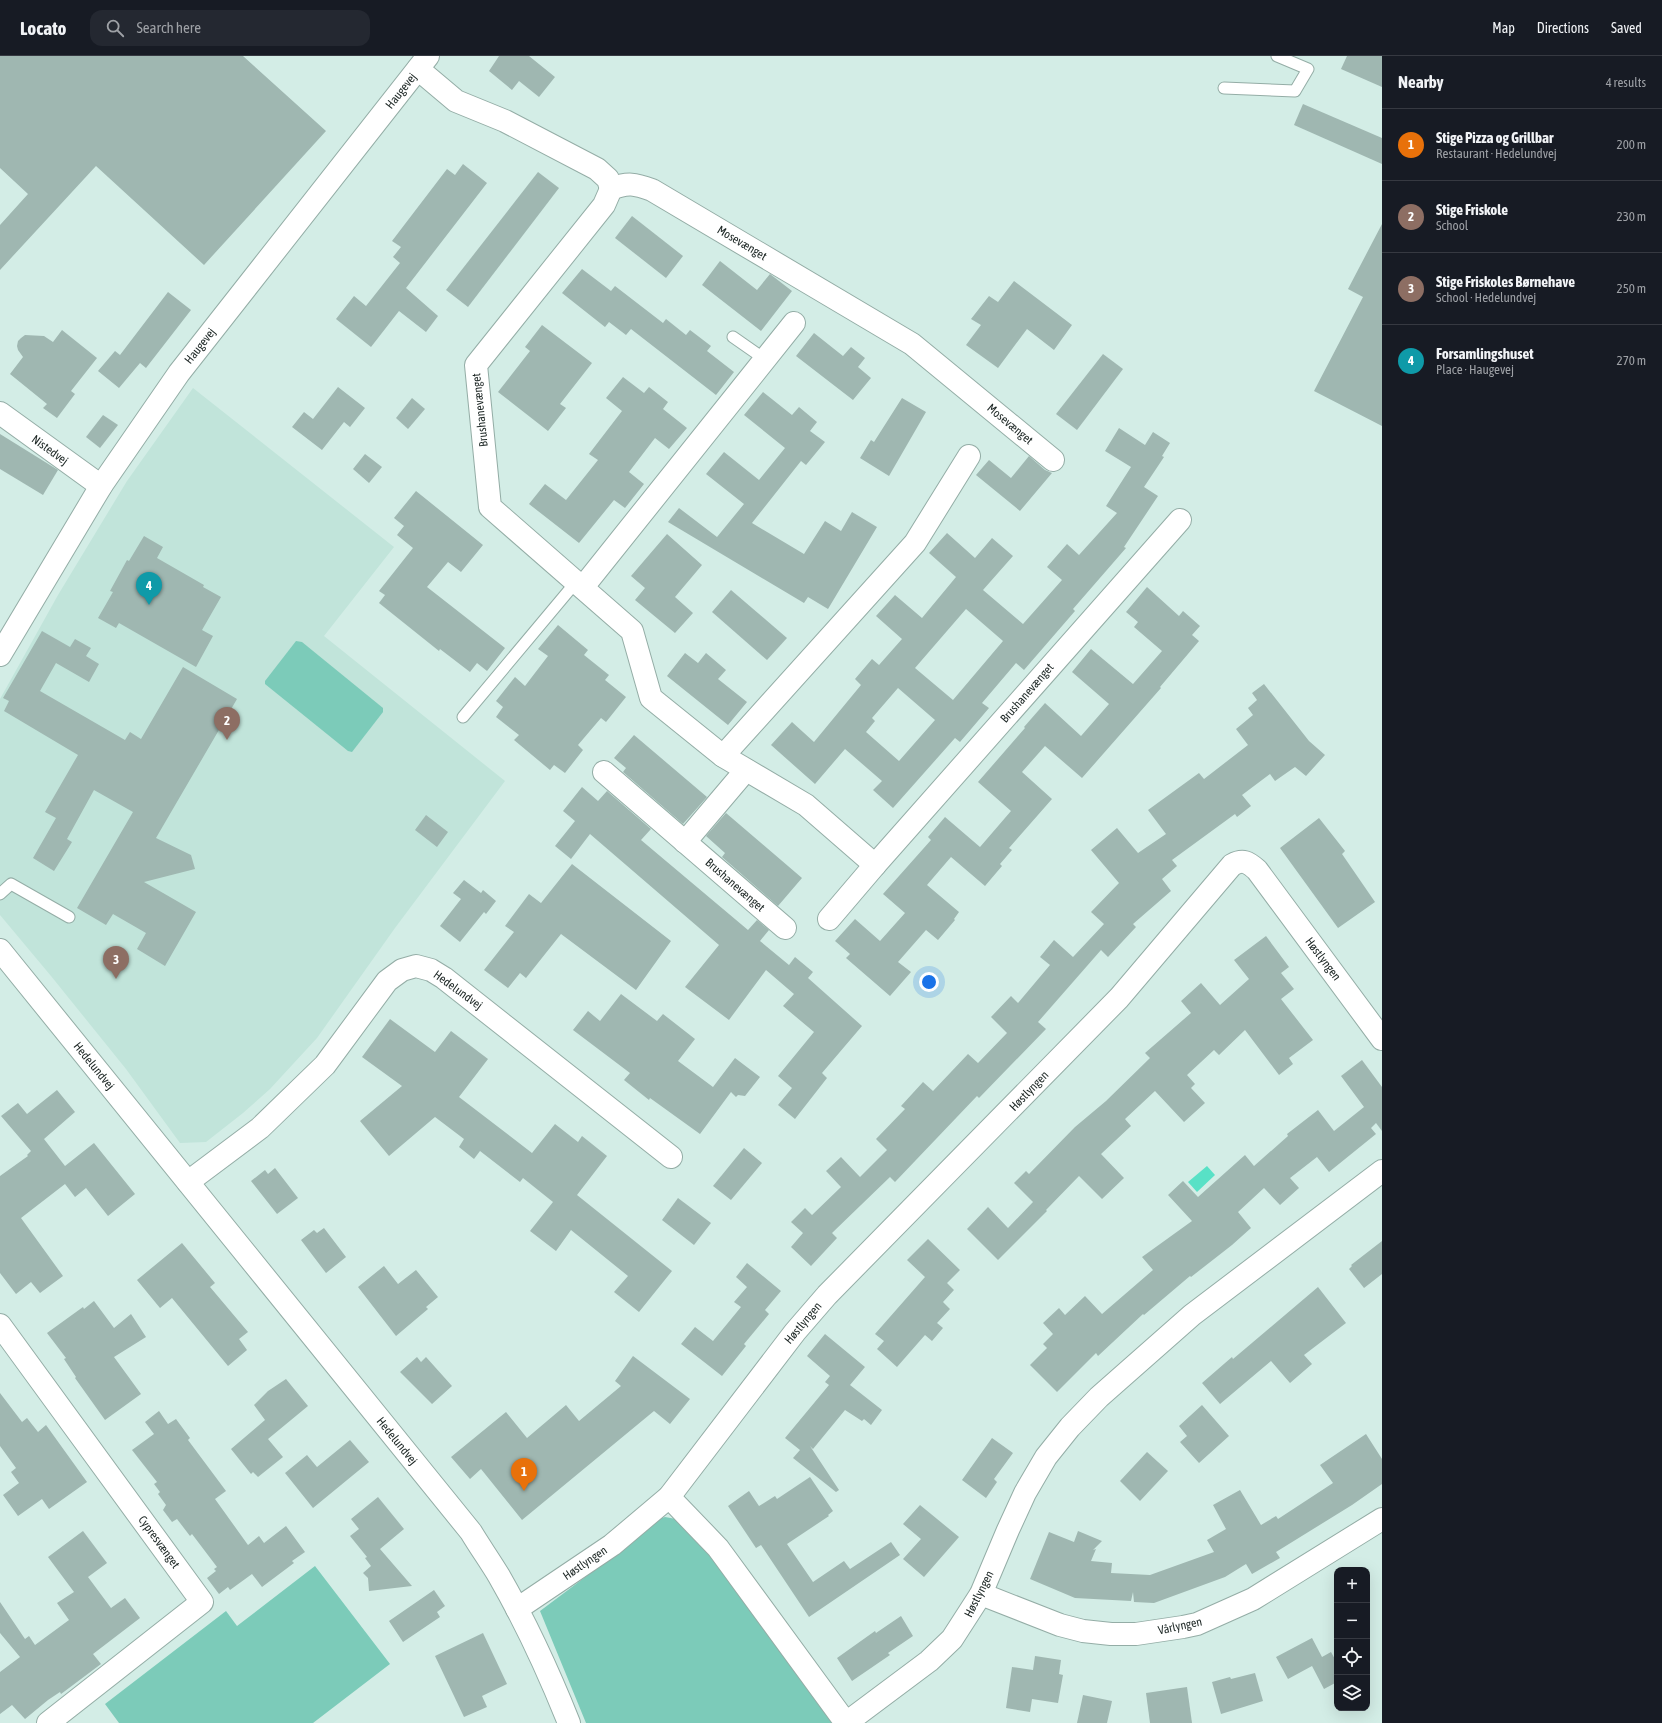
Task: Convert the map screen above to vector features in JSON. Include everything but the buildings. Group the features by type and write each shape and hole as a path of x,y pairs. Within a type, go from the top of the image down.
{"street":[{"path":"423,63 456,101 505,121 597,169 608,179 611,189"},
{"name":"Haugevej","path":"0,655 101,486 179,373 423,63"},
{"name":"Mosevænget","path":"611,189 621,184 632,183 652,190 912,344 1053,460"},
{"name":"Brushanevænget","path":"611,189 604,205 476,365 490,507 632,631 651,698 723,756 806,805 875,865"},
{"path":"580,584 766,360 794,323"},
{"name":"Nistedvej","path":"0,413 101,486"},
{"path":"723,756 915,543 969,456"},
{"name":"Brushanevænget","path":"829,920 875,865 1180,520"},
{"path":"684,842 746,770"},
{"name":"Brushanevænget","path":"604,772 785,928"},
{"name":"Høstlyngen","path":"517,1609 612,1545 669,1497 795,1332 827,1295 1120,998 1232,865 1240,861 1249,863 1256,870 1382,1039"},
{"name":"Hedelundvej","path":"0,950 471,1532 499,1576 517,1609 555,1689 569,1723"},
{"name":"Hedelundvej","path":"188,1182 260,1128 325,1065 387,981 402,970 416,966 431,970 444,978 671,1157"},
{"name":"Høstlyngen","path":"669,1497 718,1548 846,1723 929,1662 952,1639 968,1617 981,1594 1025,1493 1046,1457 1070,1427 1099,1397 1192,1315 1382,1171"},
{"name":"Cypresvænget","path":"0,1325 202,1602 48,1723"},
{"name":"Vårlyngen","path":"981,1594 1060,1625 1083,1632 1136,1634 1182,1628 1197,1624 1253,1599 1382,1519"}],"lane":[{"path":"1224,88 1295,91 1308,69 1277,56"},
{"path":"733,337 766,360"},
{"path":"463,717 580,584"},
{"path":"0,894 12,884 69,917"}],"shaded area":[{"path":"193,388 394,547 324,636 505,781 395,928 317,1038 270,1089 243,1113 206,1142 180,1143 126,1069 0,915 0,699 58,595 127,481"},
{"path":"296,641 302,642 383,708 383,712 352,752 348,751 265,684 265,681"},
{"path":"1207,1166 1215,1175 1197,1192 1188,1182"},
{"path":"665,1517 676,1519 711,1554 835,1723 586,1723 540,1611 604,1563 656,1520"},
{"path":"315,1566 390,1664 313,1723 119,1723 105,1704 226,1611 237,1626"}],"place":[{"name":"Forsamlingshuset","path":"149,605"},
{"name":"Stige Friskole","path":"227,740"},
{"name":"Stige Friskoles Børnehave","path":"116,979"},
{"name":"Stige Pizza og Grillbar","path":"524,1491"}]}
